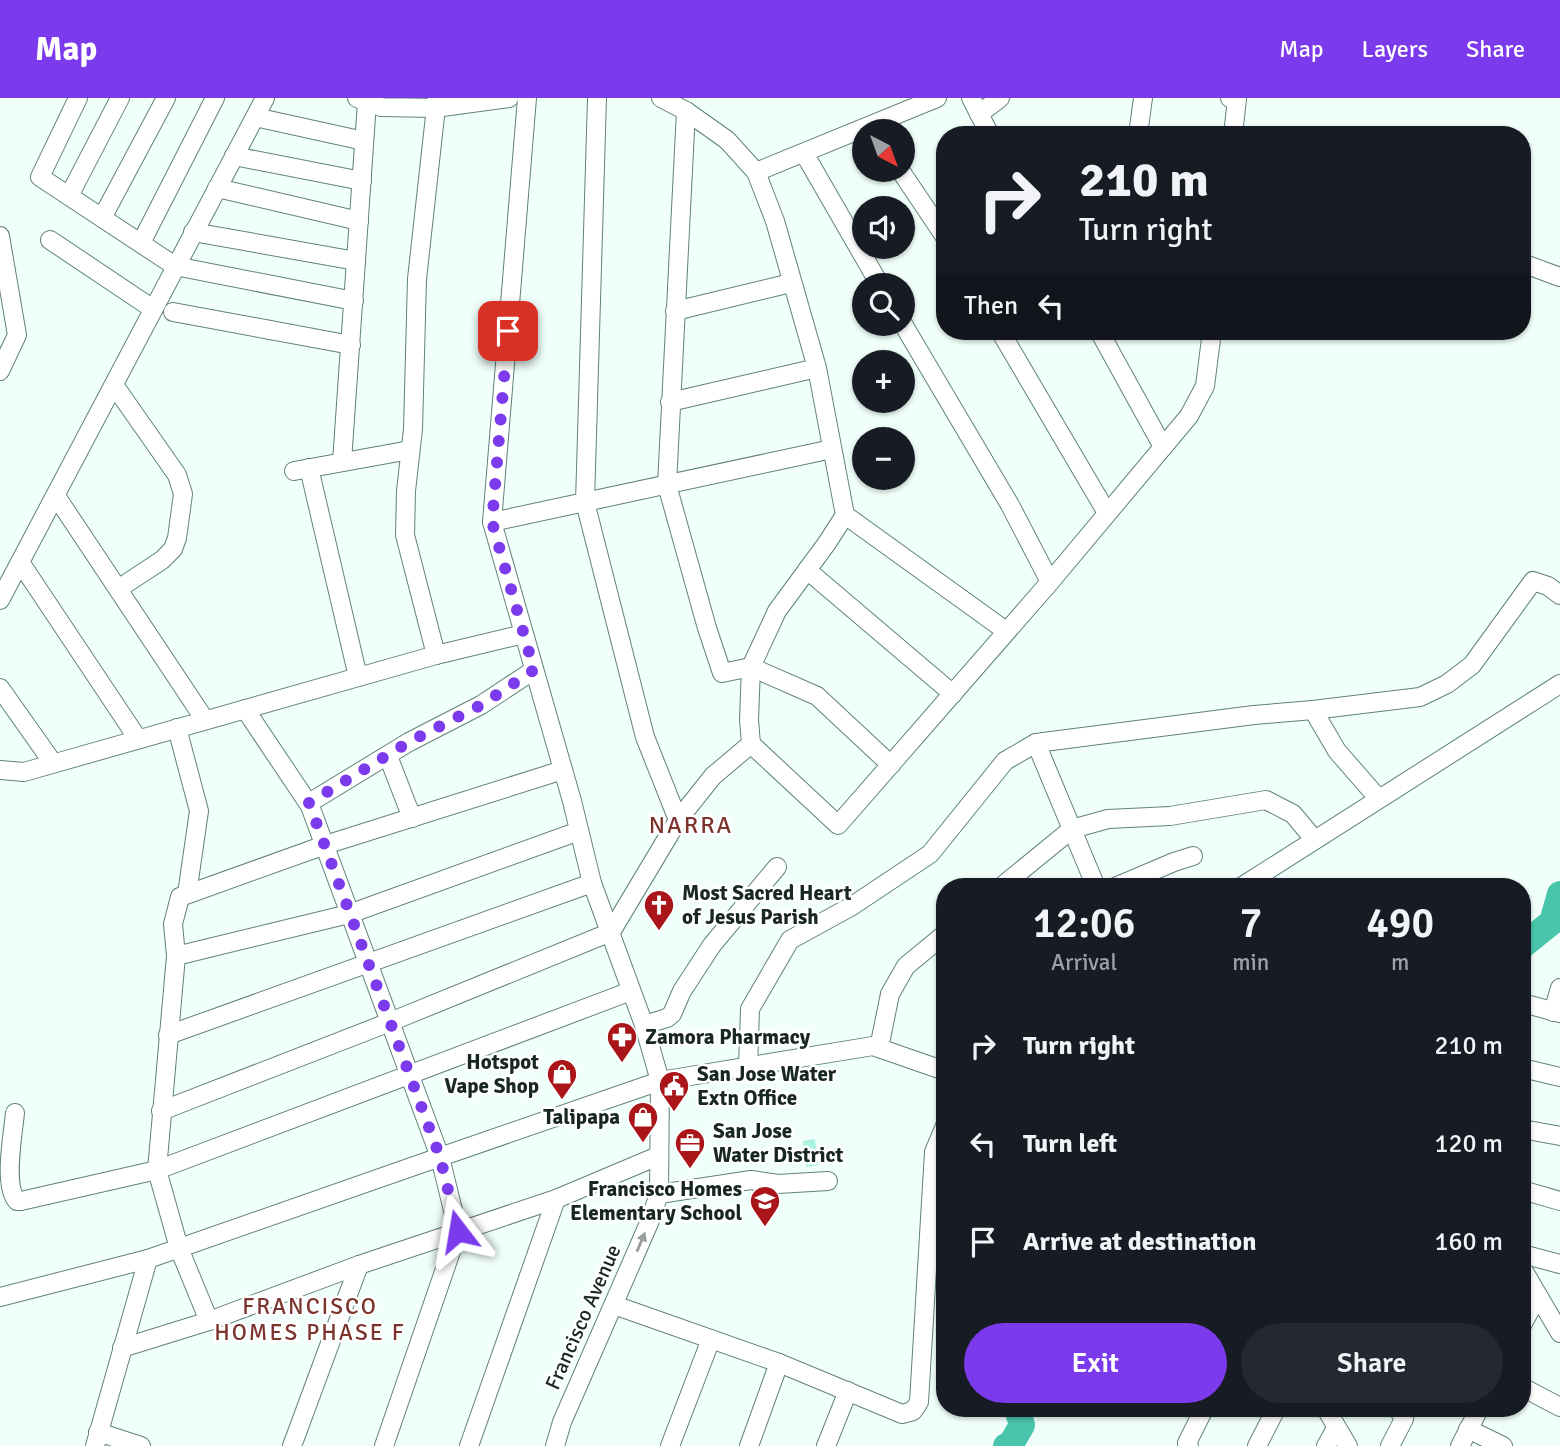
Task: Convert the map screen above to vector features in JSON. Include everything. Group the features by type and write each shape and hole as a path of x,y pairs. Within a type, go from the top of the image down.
{"street":[{"path":"78,98 40,177 175,266 354,301"},
{"path":"69,196 120,98"},
{"path":"103,218 166,98"},
{"path":"141,243 215,98"},
{"path":"0,600 265,98"},
{"path":"342,462 362,181 362,100 381,107 509,98"},
{"path":"527,98 492,522 832,449"},
{"path":"597,98 585,502 645,737 678,820"},
{"path":"661,98 727,140 756,172 775,221 817,368 845,514 1006,631"},
{"path":"893,119 937,98"},
{"path":"985,126 975,106 1000,98"},
{"path":"1139,126 1143,98"},
{"path":"1230,98 1237,99 1234,126"},
{"path":"436,103 417,279 411,450 405,491 405,535 436,655"},
{"path":"685,111 667,485 707,628 722,673 751,667 817,696 891,765"},
{"path":"255,117 364,141"},
{"path":"756,172 852,136"},
{"path":"804,153 873,273"},
{"path":"234,156 362,181"},
{"path":"908,182 936,224"},
{"path":"217,188 359,221"},
{"path":"193,232 356,261"},
{"path":"0,236 7,312 17,335 0,372"},
{"path":"50,240 153,309"},
{"path":"1531,266 1560,277"},
{"path":"675,310 791,283"},
{"path":"173,312 351,345"},
{"path":"910,336 1010,505 1050,582"},
{"path":"1005,340 1107,513"},
{"path":"1104,340 1163,447"},
{"path":"845,514 777,611 751,667 749,720 751,744 838,825 1050,582 1189,416 1205,386 1211,340"},
{"path":"670,401 817,368"},
{"path":"114,385 177,475 183,494 173,550 118,589"},
{"path":"358,677 301,469 411,450"},
{"path":"56,496 205,720"},
{"name":"Francisco Avenue","path":"492,522 563,770 592,883 644,1026 660,1081 659,1194 649,1223 562,1422 555,1446"},
{"path":"20,562 138,739"},
{"path":"807,570 953,694"},
{"path":"748,1068 750,1009 790,940 852,906 930,854 1005,761 1036,743 1420,697 1447,684 1472,665 1533,582 1548,586 1560,595"},
{"path":"0,770 24,772 436,655 524,634"},
{"path":"309,803 409,742 481,705 534,670"},
{"path":"1255,878 1560,684"},
{"path":"0,688 53,763"},
{"path":"245,709 309,803 440,1157 458,1231 384,1446"},
{"path":"1313,710 1337,751 1378,798"},
{"path":"177,728 199,811 187,894"},
{"path":"1036,743 1092,878"},
{"path":"161,1111 611,932 678,820 713,776 751,744"},
{"path":"388,755 412,818"},
{"path":"209,1321 179,1248 157,1170 176,956 173,924 180,897 325,845 563,770"},
{"path":"1012,878 1072,829 1108,819 1170,816 1266,800 1293,814 1314,839"},
{"path":"176,956 349,914 579,831"},
{"path":"1136,878 1193,856"},
{"path":"644,1026 672,1014 682,990 712,946 777,867"},
{"path":"167,1035 592,883"},
{"path":"879,1048 890,995 906,966 936,941"},
{"path":"1531,1005 1556,1012 1560,988"},
{"path":"15,1113 5,1163 11,1193 17,1201 157,1170 631,991"},
{"path":"0,1297 148,1259 660,1081 873,1046 936,1068"},
{"path":"1531,1070 1560,1077"},
{"path":"1531,1131 1560,1136"},
{"path":"614,1305 779,1363 902,1413 913,1411 919,1402 936,1147"},
{"path":"122,1348 209,1321 359,1265 556,1199 658,1156"},
{"path":"659,1194 751,1180 778,1184 828,1181"},
{"path":"1531,1193 1560,1201"},
{"path":"469,1446 556,1199"},
{"path":"1531,1256 1560,1264"},
{"path":"141,1446 97,1439 148,1259"},
{"path":"292,1446 359,1265"},
{"path":"1531,1284 1560,1333"},
{"path":"1531,1309 1538,1296"},
{"path":"670,1446 711,1339"},
{"path":"749,1446 779,1363"},
{"path":"827,1446 848,1391"},
{"path":"1531,1392 1560,1407"},
{"path":"1189,1446 1187,1443 1200,1417"},
{"path":"1257,1446 1272,1417"},
{"path":"1330,1417 1348,1446"},
{"path":"1390,1446 1403,1417"},
{"path":"1460,1446 1472,1417"},
{"path":"1473,1417 1503,1446"},
{"path":"1326,1446 1336,1428"}],"green space":[{"path":"815,1139 818,1165 806,1167 803,1141"}],"waterway":[{"path":"1531,939 1552,922 1560,894"},
{"path":"1006,1446 1011,1444 1022,1425 1020,1417"}],"place":[{"name":"Most Sacred Heart of Jesus Parish","path":"659,932"},
{"name":"Zamora Pharmacy","path":"622,1064"},
{"name":"Hotspot Vape Shop","path":"562,1101"},
{"name":"San Jose Water Extn Office","path":"674,1113"},
{"name":"Talipapa","path":"643,1144"},
{"name":"San Jose Water District","path":"690,1170"},
{"name":"Francisco Homes Elementary School","path":"765,1228"}],"district":[{"name":"NARRA","path":"691,825"},
{"name":"FRANCISCO HOMES PHASE F","path":"310,1319"}],"route":[{"path":"458,1231 440,1157 309,803 409,742 481,705 534,670 492,522 508,331"}]}
